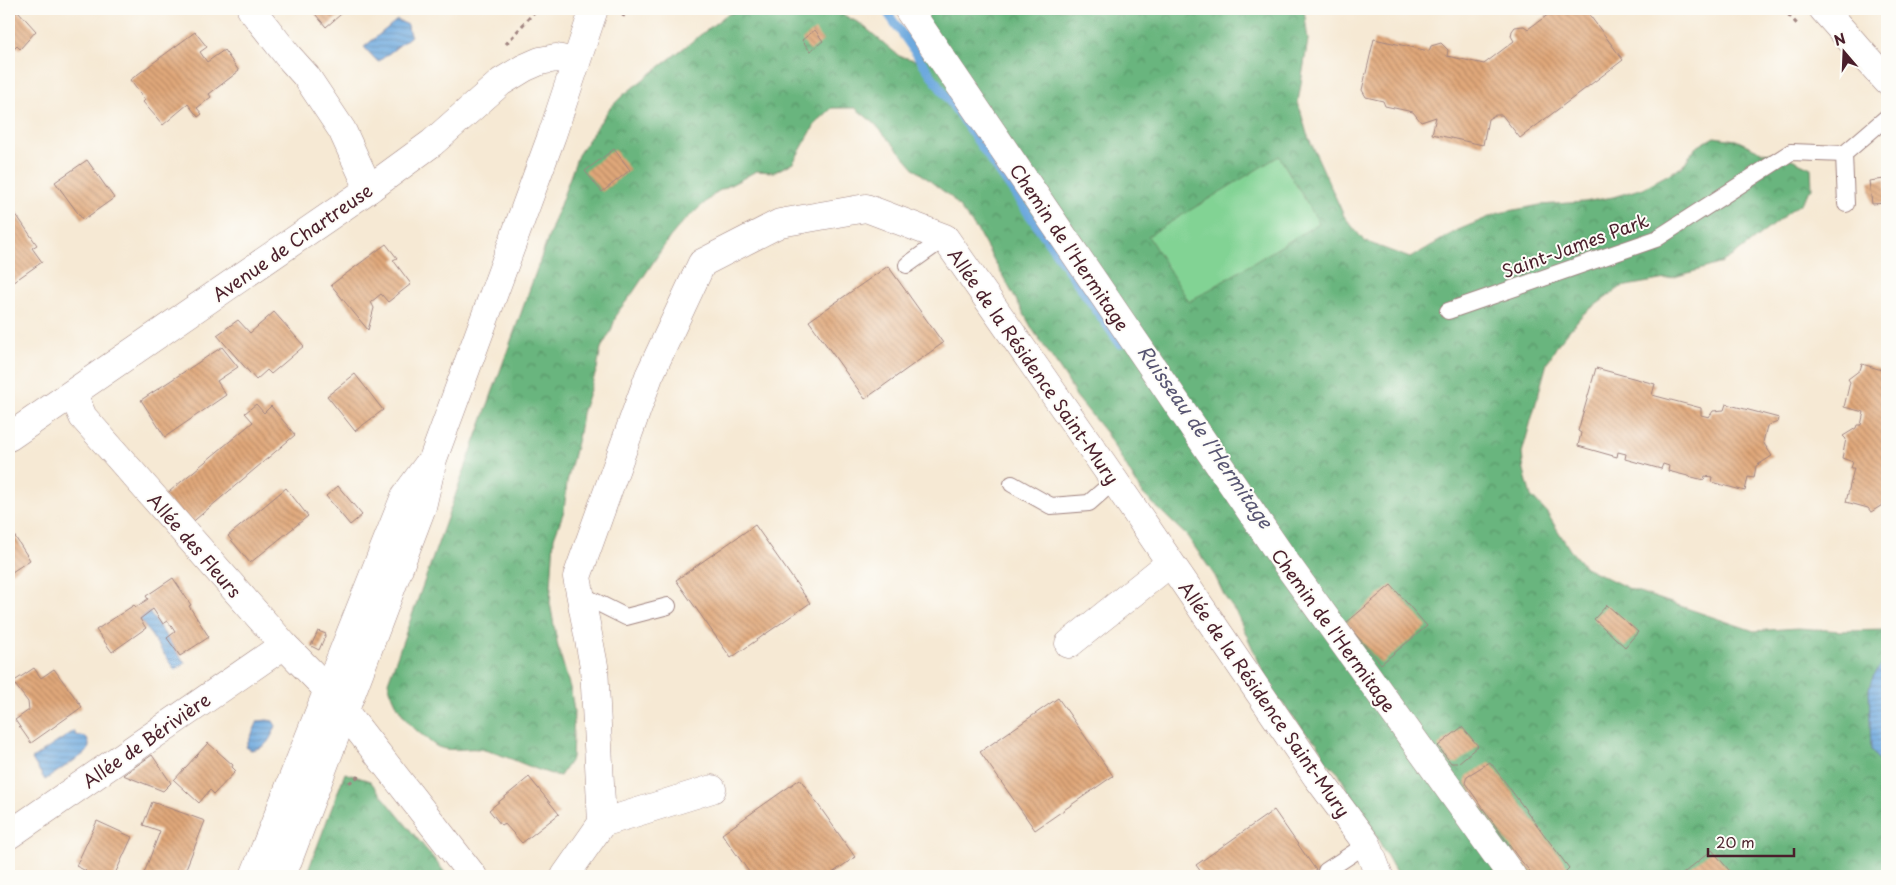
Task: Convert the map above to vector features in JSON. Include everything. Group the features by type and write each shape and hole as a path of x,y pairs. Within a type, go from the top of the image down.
{"street":[{"path":"251,9 306,76 342,130 369,189"},
{"path":"282,876 422,507 433,459 552,135 594,9"},
{"name":"Chemin de l'Hermitage","path":"908,9 1286,563 1512,876"},
{"path":"1823,9 1887,81"},
{"name":"Avenue de Chartreuse","path":"9,438 369,189 432,143 501,82 540,61 556,58 576,62"},
{"name":"Allée de la Résidence Saint-Mury","path":"602,823 594,666 577,577 646,385 702,263 780,223 866,208 945,238 1114,480 1317,777 1367,844 1379,876"},
{"name":"Allée des Fleurs","path":"73,394 83,417 284,645 327,689"},
{"path":"254,876 404,496 433,459"},
{"path":"1069,644 1170,563"},
{"name":"Allée de Bérivière","path":"9,835 284,645"},
{"path":"327,689 474,876"},
{"path":"565,876 602,823 712,789"}],"lane":[{"path":"1846,204 1844,154 1887,117"},
{"name":"Saint-James Park","path":"1448,311 1656,239 1791,152 1844,154"},
{"path":"907,265 945,238"},
{"path":"1012,484 1050,506 1089,503 1114,480"},
{"path":"580,594 626,617 668,606"},
{"path":"1326,871 1367,844"}],"path":[{"path":"345,786 382,758"}],"green space":[{"path":"744,9 832,9 861,24 899,56 919,61 929,43 923,9 1304,9 1308,40 1298,102 1307,134 1344,216 1364,241 1410,258 1458,230 1499,213 1540,205 1584,202 1613,197 1643,188 1682,167 1695,148 1714,137 1736,140 1762,152 1783,155 1811,168 1812,188 1801,203 1737,253 1719,264 1671,278 1621,287 1583,314 1558,344 1547,363 1522,453 1524,471 1531,496 1547,513 1570,550 1585,567 1630,589 1754,631 1798,628 1841,631 1887,630 1887,876 1398,876 1362,810 1349,793 1339,774 1326,761 1318,744 1305,732 1271,689 1237,614 1225,597 1215,576 1187,536 1143,494 1106,433 1076,396 1033,330 977,230 952,198 916,170 874,123 855,108 832,108 816,123 793,163 774,172 756,171 717,192 682,223 670,237 617,313 611,331 601,348 597,369 582,413 579,434 567,482 564,511 554,538 550,603 558,647 571,691 574,712 572,758 560,776 484,750 444,749 432,743 412,727 397,706 388,682 578,155 609,109 622,96 726,15"},
{"path":"1279,156 1319,223 1189,302 1148,236"},
{"path":"345,773 370,781 448,876 306,876"}],"water":[{"path":"397,20 408,25 411,36 378,62 364,47"},
{"path":"149,612 185,663 175,670 140,619"},
{"path":"1887,661 1887,772 1871,750 1869,689 1875,673"},
{"path":"258,721 273,721 276,726 272,736 265,745 251,750 246,747"},
{"path":"74,731 76,735 86,737 89,744 87,752 45,780 32,759"}],"building":[{"path":"9,9 14,14 18,11 36,31 20,49 17,46 9,54"},
{"path":"311,9 347,9 326,27"},
{"path":"1556,9 1585,9 1623,60 1520,138 1502,115 1495,115 1488,119 1483,145 1432,134 1436,117 1421,122 1413,112 1385,106 1383,101 1366,97 1362,90 1374,39 1429,51 1431,46 1441,43 1448,50 1447,56 1484,64 1514,41 1511,36 1515,27 1524,26 1528,29"},
{"path":"815,30 823,41 810,51 802,40"},
{"path":"195,32 207,47 200,52 207,62 224,50 239,71 209,94 211,97 197,108 202,114 198,117 188,104 163,125 143,102 145,100 130,80"},
{"path":"614,149 630,170 602,192 585,171"},
{"path":"87,160 114,198 83,220 55,182"},
{"path":"1885,179 1887,203 1872,204 1869,181"},
{"path":"9,204 37,245 32,248 42,262 9,285"},
{"path":"386,244 397,258 393,260 411,284 388,302 381,294 371,302 374,308 368,330 331,285"},
{"path":"888,266 943,343 865,399 809,321"},
{"path":"274,312 304,346 271,374 267,370 256,380 217,335 238,320 250,333"},
{"path":"222,347 238,367 217,381 226,395 165,437 141,400"},
{"path":"1862,364 1885,371 1887,367 1887,505 1884,504 1871,512 1868,508 1846,502 1854,468 1851,468 1853,462 1842,458 1846,439 1843,436 1856,428 1857,425 1861,425 1864,412 1844,407 1850,382 1848,379 1860,370"},
{"path":"1596,368 1655,384 1652,395 1701,408 1701,415 1709,417 1713,411 1724,410 1726,404 1779,418 1778,422 1767,426 1763,442 1772,456 1756,466 1754,478 1748,477 1745,491 1711,482 1712,477 1705,476 1704,480 1668,471 1669,466 1663,464 1661,469 1625,459 1626,454 1618,452 1617,457 1578,446 1581,433 1578,431"},
{"path":"355,374 383,410 355,431 327,396"},
{"path":"256,404 264,413 271,406 295,435 189,525 164,496 253,422 245,413"},
{"path":"338,486 362,515 350,525 326,496"},
{"path":"286,488 308,516 250,563 228,536"},
{"path":"755,525 810,603 731,658 676,580"},
{"path":"9,530 30,560 9,574"},
{"path":"173,578 209,637 180,656 167,638 175,632 168,621 163,624 153,609 140,619 146,628 112,652 96,630 134,605 136,607 148,599 146,596"},
{"path":"1391,585 1427,626 1381,664 1346,623"},
{"path":"1607,605 1638,632 1625,647 1594,619"},
{"path":"318,631 326,634 319,650 311,646"},
{"path":"34,668 41,678 54,669 82,707 31,743 15,720 29,710 28,702 13,682"},
{"path":"1058,698 1113,776 1035,830 980,752"},
{"path":"1462,727 1478,746 1458,763 1451,763 1438,746"},
{"path":"208,743 233,765 232,767 236,771 214,794 210,790 199,803 174,780"},
{"path":"152,755 171,783 163,791 123,775"},
{"path":"1490,762 1569,868 1565,872 1569,876 1534,876 1517,856 1465,783 1467,776"},
{"path":"529,777 559,814 522,843 504,823 501,825 489,810"},
{"path":"800,779 855,857 828,876 752,876 722,834"},
{"path":"152,802 205,821 183,876 143,876 160,831 143,825"},
{"path":"1274,810 1320,876 1204,876 1196,865"},
{"path":"97,821 132,837 114,876 84,876 86,871 76,866"},
{"path":"1712,850 1734,876 1680,876"}],"waterway":[{"name":"Ruisseau de l'Hermitage","path":"889,15 1120,344"}]}
